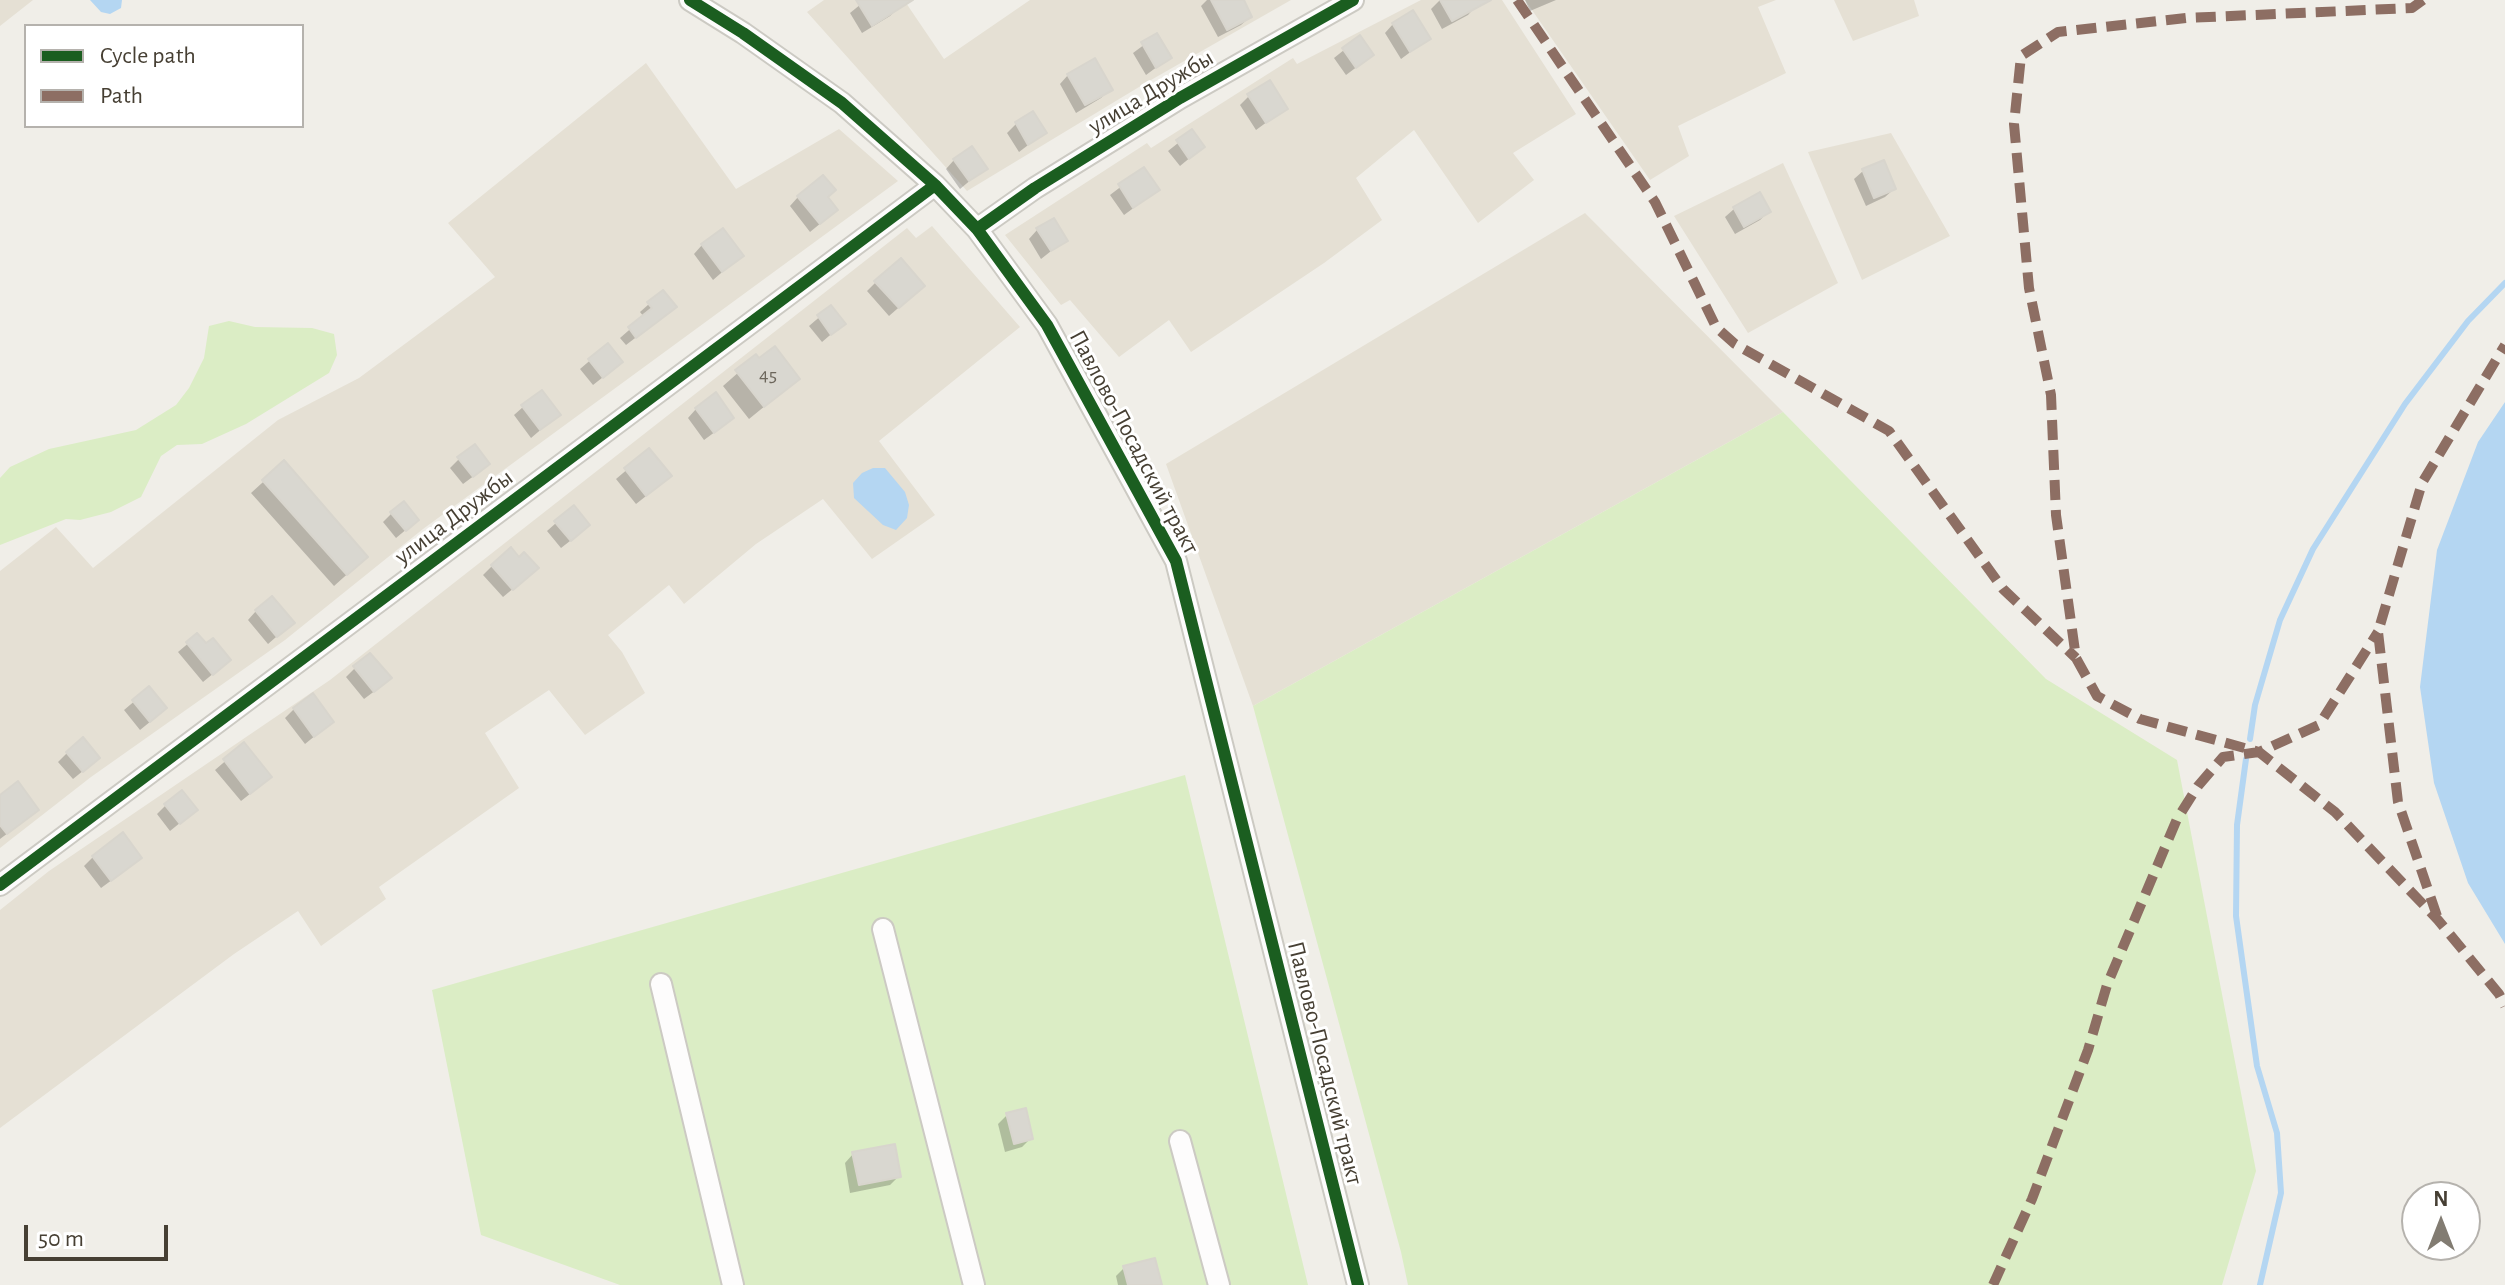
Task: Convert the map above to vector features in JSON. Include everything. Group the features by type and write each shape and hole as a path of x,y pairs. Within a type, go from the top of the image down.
{"street":[{"name":"Павлово-Посадский тракт","path":"690,0 743,33 842,103 935,185 977,229 1047,325 1176,561 1358,1285"},
{"name":"улица Дружбы","path":"977,229 1035,188 1180,98 1353,0"},
{"name":"улица Дружбы","path":"0,885 935,185"},
{"path":"883,929 974,1285"},
{"path":"661,984 733,1285"},
{"path":"1180,1141 1219,1285"}],"shaded area":[{"path":"0,0 33,0 0,26"},
{"path":"824,0 904,0 944,59 1030,0 1291,0 967,191 807,12"},
{"path":"1421,0 1502,0 1576,114 1513,153 1534,180 1478,223 1414,130 1356,178 1382,220 1191,352 1169,320 1119,357 1070,300 1061,305 1005,235 1147,143 1151,148 1293,58 1297,64"},
{"path":"1525,0 1776,0 1758,7 1786,73 1678,126 1689,156 1650,180"},
{"path":"1834,0 1914,0 1919,16 1853,41"},
{"path":"646,63 736,189 839,129 898,181 423,529 285,640 91,777 0,848 0,571 56,527 93,568 278,420 359,378 495,277 448,223"},
{"path":"1891,133 1950,236 1862,280 1808,152"},
{"path":"1783,163 1838,283 1748,333 1674,216"},
{"path":"1585,213 1783,412 1253,706 1166,464"},
{"path":"932,226 1020,327 879,441 935,515 872,559 823,499 756,544 684,604 669,585 608,635 622,652 645,693 585,735 549,690 485,733 519,788 379,887 386,899 321,946 298,911 234,954 0,1128 0,910 49,871 330,680 907,228 916,238"}],"green space":[{"path":"229,321 255,327 312,328 334,334 337,355 329,373 246,424 202,444 177,445 161,456 141,497 111,512 80,520 66,519 0,545 0,478 10,467 49,449 136,430 176,405 189,388 204,358 209,326"},
{"path":"1783,412 2046,679 2177,760 2256,1171 2222,1285 1408,1285 1253,706"},
{"path":"1185,775 1308,1285 620,1285 481,1235 432,990"}],"water":[{"path":"90,0 122,0 121,8 110,14 101,12"},
{"path":"2505,402 2505,944 2468,883 2434,783 2420,687 2437,550 2478,442"},
{"path":"873,468 885,468 905,492 909,505 907,518 896,530 883,525 854,498 853,483 862,473"}],"building":[{"path":"856,0 913,0 872,26"},
{"path":"1211,0 1244,0 1252,17 1227,30"},
{"path":"1440,0 1491,0 1452,21"},
{"path":"1413,10 1431,39 1410,52 1392,23"},
{"path":"1157,33 1172,58 1156,68 1141,42"},
{"path":"1360,35 1374,55 1356,68 1342,48"},
{"path":"1095,58 1113,90 1085,105 1067,74"},
{"path":"1270,80 1288,109 1266,123 1247,94"},
{"path":"1033,111 1047,133 1028,145 1015,122"},
{"path":"1192,129 1205,147 1189,159 1176,140"},
{"path":"972,146 988,169 969,181 953,159"},
{"path":"1884,160 1896,189 1874,198 1862,169"},
{"path":"1144,167 1160,190 1133,208 1118,184"},
{"path":"823,175 836,190 828,197 838,210 820,224 797,196"},
{"path":"1760,192 1771,212 1744,227 1733,207"},
{"path":"1054,218 1068,241 1051,251 1036,228"},
{"path":"723,228 744,256 722,272 701,244"},
{"path":"901,258 925,286 899,308 874,281"},
{"path":"663,290 677,307 636,338 628,327 652,308 647,302"},
{"path":"831,305 846,324 831,335 817,315"},
{"path":"608,343 623,362 603,378 588,359"},
{"path":"775,346 800,379 764,407 735,370 756,354 759,358"},
{"path":"542,390 561,415 540,430 521,405"},
{"path":"716,392 734,418 714,433 695,408"},
{"path":"475,444 490,464 473,477 457,457"},
{"path":"649,448 672,476 646,496 624,468"},
{"path":"284,460 368,557 347,575 262,480"},
{"path":"404,501 419,520 406,531 390,512"},
{"path":"574,505 590,525 571,541 554,521"},
{"path":"511,547 519,557 524,552 539,568 513,590 491,565"},
{"path":"272,596 295,623 277,637 255,610"},
{"path":"197,633 206,643 213,638 231,660 213,675 186,642"},
{"path":"370,653 392,678 374,692 353,666"},
{"path":"149,686 167,708 150,722 132,700"},
{"path":"313,693 334,722 314,737 293,708"},
{"path":"83,737 100,758 83,772 66,752"},
{"path":"244,742 272,777 250,794 223,759"},
{"path":"18,781 39,810 7,834 0,825 0,795"},
{"path":"182,790 198,810 180,824 164,804"},
{"path":"123,832 142,858 111,881 92,856"},
{"path":"1026,1108 1033,1139 1014,1144 1006,1113"},
{"path":"895,1144 901,1177 859,1185 852,1152"},
{"path":"1155,1258 1162,1285 1128,1285 1123,1266"}],"waterway":[{"path":"2250,739 2255,705 2280,620 2313,549 2405,404 2468,321 2505,283"},
{"path":"2246,759 2237,825 2236,916 2257,1066 2277,1133 2281,1193 2260,1285"}],"marked path":[{"path":"1517,0 1655,202 1716,327 1735,344 1889,431 2003,589 2076,658"},
{"path":"2423,0 2412,8 2186,18 2058,32 2021,56 2014,124 2029,288 2051,395 2056,515 2076,658 2097,696 2140,719 2259,752 2335,812 2438,920 2499,994 2505,1006"},
{"path":"2437,916 2398,802 2378,632 2422,483 2505,345"},
{"path":"1993,1285 2032,1199 2088,1050 2107,985 2177,819 2198,786 2223,757 2259,752 2319,725 2378,632"}],"cycle path":[{"path":"690,0 743,33 842,103 935,185 977,229 1047,325 1176,561 1358,1285"},
{"path":"977,229 1035,188 1180,98 1353,0"},
{"path":"0,885 935,185"}]}
